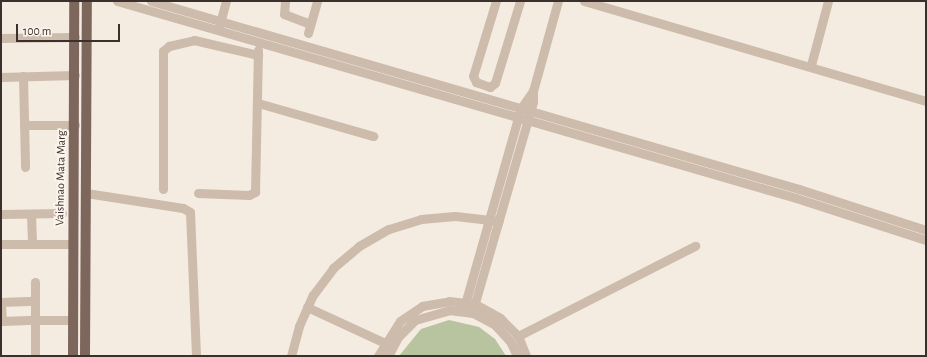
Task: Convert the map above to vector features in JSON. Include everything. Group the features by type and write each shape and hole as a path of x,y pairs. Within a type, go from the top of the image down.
{"main road":[{"name":"Vaishnao Mata Marg","path":"73,356 76,75 74,1"},
{"name":"Vaishnao Mata Marg","path":"85,356 86,1"}],"street":[{"path":"118,1 218,31 524,114 926,230"},
{"path":"151,1 479,96 524,114 926,240"},
{"path":"218,31 226,1"},
{"path":"285,1 284,14 310,24"},
{"path":"308,33 317,1"},
{"path":"496,1 473,76 482,84 490,86 495,83 520,1"},
{"path":"469,307 489,219 533,91 558,1"},
{"path":"584,1 811,65 926,101"},
{"path":"811,65 828,1"},
{"path":"1,38 75,37"},
{"path":"163,190 163,51 168,46 194,40 258,55"},
{"path":"198,193 249,195 255,192 259,42"},
{"path":"1,77 76,75"},
{"path":"23,76 25,167"},
{"path":"479,96 482,84"},
{"path":"258,103 373,136"},
{"path":"469,307 500,221 524,114"},
{"path":"24,125 75,125"},
{"path":"86,192 183,208 190,212 196,356"},
{"path":"1,214 62,214"},
{"path":"31,214 32,244"},
{"path":"292,356 307,307 323,281 346,256 389,229 438,216 500,221"},
{"path":"1,244 73,244"},
{"path":"518,336 695,246"},
{"path":"35,282 35,355"},
{"path":"1,302 35,301"},
{"path":"378,356 387,344 400,321 422,306 449,301 500,318 518,336 526,356"},
{"path":"1,306 2,321 73,320"},
{"path":"307,307 387,344"},
{"path":"469,307 502,332 517,356"},
{"path":"387,344 388,356"}],"green space":[{"path":"449,320 479,327 495,339 506,356 399,356 421,329"}]}
